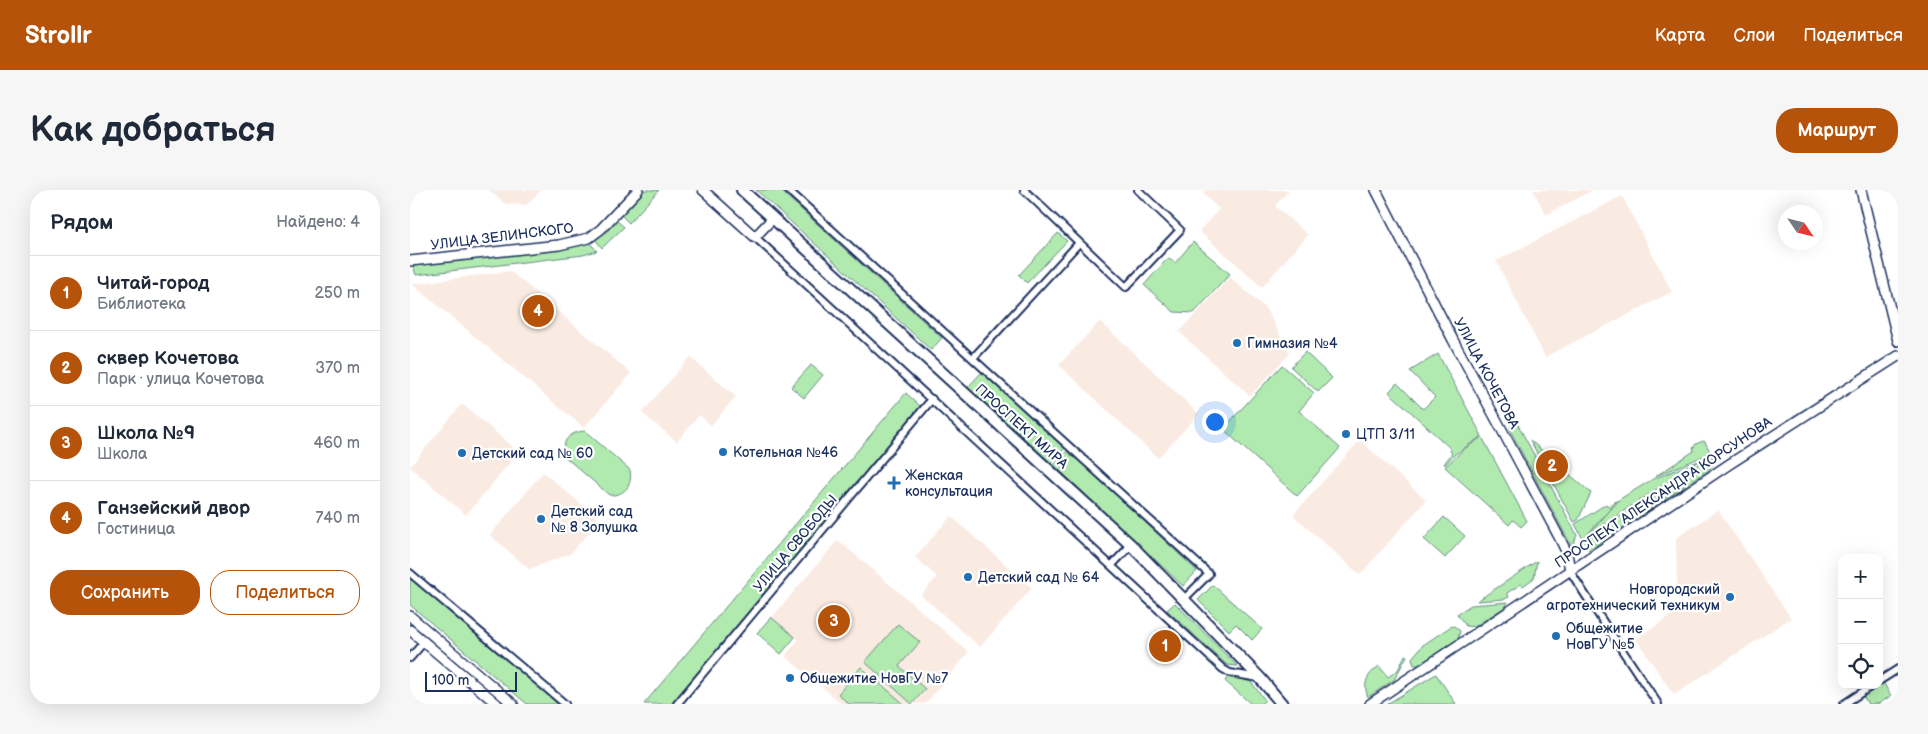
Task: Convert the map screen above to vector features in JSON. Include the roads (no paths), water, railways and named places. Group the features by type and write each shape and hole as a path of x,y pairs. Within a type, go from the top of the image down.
{"main road":[{"name":"УЛИЦА ЗЕЛИНСКОГО","path":"410,261 578,241 589,238 601,229 638,190"},
{"path":"703,190 755,237 773,218"},
{"name":"ПРОСПЕКТ МИРА","path":"742,190 1130,545 1260,678 1282,704"},
{"name":"УЛИЦА КОЧЕТОВА","path":"1376,190 1453,340 1559,537 1567,553 1570,571"},
{"path":"1861,190 1898,341"},
{"name":"ПРОСПЕКТ АЛЕКСАНДРА КОРСУНОВА","path":"1370,704 1795,420 1898,356"},
{"path":"410,616 513,704"},
{"path":"410,630 497,704"},
{"name":"ПРОСПЕКТ МИРА","path":"1274,693 1290,704"}],"street":[{"path":"788,190 1208,574 1184,599"},
{"path":"1024,190 1126,287 1180,230 1138,190"},
{"path":"755,237 1223,668 1230,673 1260,678"},
{"path":"973,358 1079,243"},
{"name":"УЛИЦА СВОБОДЫ","path":"677,704 932,399"},
{"path":"1112,565 1130,545"},
{"path":"1570,571 1658,704"},
{"path":"410,573 565,704"},
{"path":"410,658 424,642"},
{"path":"1883,678 1898,669"},
{"path":"1844,704 1867,689"}],"place":[{"name":"Ганзейский двор","path":"538,311"},
{"name":"Гимназия №4","path":"1237,343"},
{"name":"ЦТП 3/11","path":"1346,434"},
{"name":"Котельная №46","path":"723,452"},
{"name":"Детский сад № 60","path":"462,453"},
{"name":"сквер Кочетова","path":"1552,466"},
{"name":"Женская консультация","path":"894,483"},
{"name":"Детский сад № 8 Золушка","path":"541,519"},
{"name":"Детский сад № 64","path":"968,577"},
{"name":"Новгородский агротехнический техникум","path":"1730,597"},
{"name":"Школа №9","path":"834,621"},
{"name":"Общежитие НовГУ №5","path":"1556,636"},
{"name":"Читай-город","path":"1165,646"},
{"name":"Общежитие НовГУ №7","path":"790,678"}]}
